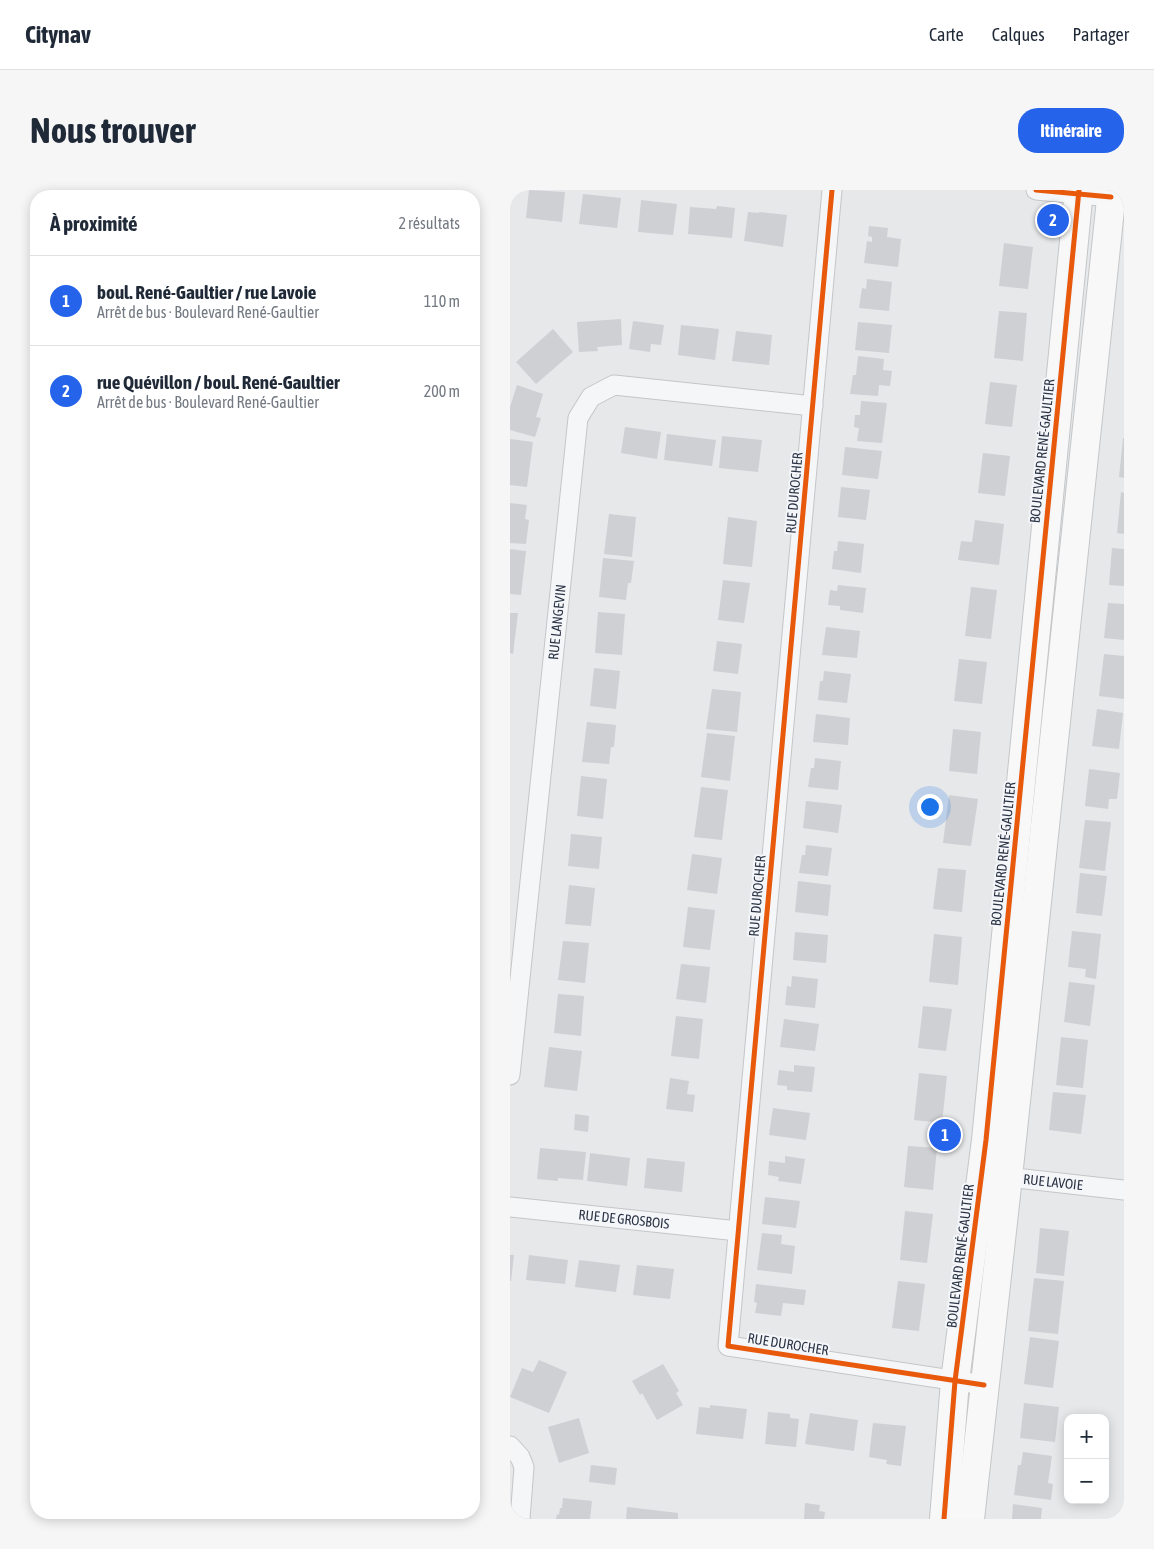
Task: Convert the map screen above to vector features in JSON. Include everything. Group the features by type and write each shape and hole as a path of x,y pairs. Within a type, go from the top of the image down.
{"street":[{"name":"RUE DUROCHER","path":"832,190 728,1346 984,1385"},
{"path":"1036,190 1112,194"},
{"name":"BOULEVARD RENÉ-GAULTIER","path":"970,1519 984,1385 995,1176 1079,192"},
{"name":"BOULEVARD RENÉ-GAULTIER","path":"944,1519 955,1381 995,1176 1112,194"},
{"name":"RUE LANGEVIN","path":"510,1076 578,418 591,397 614,385 813,406"},
{"name":"RUE LAVOIE","path":"995,1176 1124,1190"},
{"name":"RUE DE GROSBOIS","path":"510,1207 738,1230"},
{"path":"510,1446 520,1457 524,1467 520,1519"}],"building":[{"path":"529,190 565,192 562,222 526,218"},
{"path":"583,194 621,198 617,228 579,224"},
{"path":"641,200 677,204 673,235 638,232"},
{"path":"717,206 735,208 732,238 688,234 690,207 716,209"},
{"path":"748,212 787,215 783,247 744,241"},
{"path":"869,226 888,228 887,237 901,239 898,267 864,263 867,241 872,242 872,237 868,236"},
{"path":"1004,243 1033,247 1028,289 999,286"},
{"path":"867,279 892,282 889,311 859,308 862,288 866,289"},
{"path":"999,311 1027,313 1023,361 994,358"},
{"path":"621,319 622,345 597,347 598,351 579,352 577,322"},
{"path":"633,321 664,325 661,345 651,344 650,352 629,349"},
{"path":"858,322 892,325 889,353 855,350"},
{"path":"681,325 719,329 715,360 678,355"},
{"path":"553,329 573,352 536,384 516,362"},
{"path":"736,331 772,335 769,365 732,361"},
{"path":"858,356 884,359 883,370 892,371 890,386 879,385 878,396 850,394 853,375 856,375"},
{"path":"990,382 1017,385 1012,427 985,424"},
{"path":"517,385 543,394 536,417 541,418 535,437 510,430 510,407"},
{"path":"861,401 887,403 882,443 857,441 859,428 854,427 855,415 860,415"},
{"path":"625,427 661,432 657,459 621,453"},
{"path":"667,434 716,440 712,466 664,460"},
{"path":"722,436 762,440 758,472 719,468"},
{"path":"1124,438 1124,478 1119,477"},
{"path":"510,439 533,442 527,487 510,485"},
{"path":"845,447 882,451 878,479 842,475"},
{"path":"983,453 1010,456 1005,496 978,493"},
{"path":"841,487 870,490 866,520 838,517"},
{"path":"1121,492 1124,493 1124,534 1117,533"},
{"path":"510,503 527,505 525,519 529,520 526,544 510,543"},
{"path":"609,514 636,517 632,557 604,554"},
{"path":"728,517 757,521 752,567 723,564"},
{"path":"975,520 1004,524 999,565 958,560 961,541 972,542"},
{"path":"838,541 864,544 861,573 832,569 834,551 837,551"},
{"path":"1112,548 1124,549 1124,586 1109,585"},
{"path":"510,549 526,551 521,595 510,594"},
{"path":"603,558 634,561 626,600 599,597"},
{"path":"723,580 750,583 744,623 718,620"},
{"path":"838,585 866,588 863,613 840,610 840,606 828,605 830,590 837,591"},
{"path":"971,587 997,590 991,639 965,636"},
{"path":"1108,603 1124,604 1124,640 1104,638"},
{"path":"598,612 625,614 622,655 595,653"},
{"path":"510,613 518,613 513,654 510,653"},
{"path":"826,627 860,631 857,658 822,655"},
{"path":"717,641 742,644 738,674 713,671"},
{"path":"1104,654 1124,656 1124,699 1099,696"},
{"path":"959,659 987,662 982,704 954,701"},
{"path":"594,668 620,671 616,709 590,706"},
{"path":"824,671 851,674 847,703 818,700 820,681 823,681"},
{"path":"712,689 741,692 737,732 706,729"},
{"path":"1097,709 1123,713 1119,749 1092,746"},
{"path":"816,714 850,718 848,745 813,742"},
{"path":"587,722 616,725 614,747 611,747 609,764 582,762"},
{"path":"953,729 981,732 977,774 949,771"},
{"path":"707,733 735,736 730,781 701,777"},
{"path":"815,758 841,761 838,790 808,787 811,768 814,768"},
{"path":"1089,769 1120,773 1117,799 1109,799 1108,809 1085,806"},
{"path":"581,776 607,779 603,819 577,816"},
{"path":"701,787 728,790 722,840 694,837"},
{"path":"949,795 978,799 971,846 943,843"},
{"path":"806,801 842,805 838,833 803,828"},
{"path":"1085,820 1111,822 1105,871 1079,868"},
{"path":"571,834 602,837 599,869 568,866"},
{"path":"806,845 832,848 828,876 799,873"},
{"path":"692,854 722,858 717,894 687,890"},
{"path":"938,868 966,870 962,912 933,909"},
{"path":"1080,873 1107,876 1102,916 1076,913"},
{"path":"798,881 831,885 828,916 795,912"},
{"path":"569,885 595,888 591,926 565,924"},
{"path":"688,907 715,910 710,950 683,947"},
{"path":"1072,931 1101,934 1096,979 1085,977 1086,969 1068,967"},
{"path":"795,932 828,935 826,963 793,960"},
{"path":"934,934 962,937 958,985 929,982"},
{"path":"563,941 589,943 585,983 558,980"},
{"path":"681,964 710,967 706,1003 676,999"},
{"path":"792,976 818,979 815,1008 785,1005 787,986 791,987"},
{"path":"1069,982 1095,985 1090,1026 1064,1022"},
{"path":"558,994 584,996 581,1036 554,1033"},
{"path":"923,1006 952,1009 946,1051 918,1048"},
{"path":"676,1016 703,1019 699,1059 671,1056"},
{"path":"784,1019 819,1024 815,1051 780,1047"},
{"path":"1061,1037 1088,1040 1083,1088 1056,1085"},
{"path":"549,1047 582,1051 577,1091 544,1087"},
{"path":"794,1065 815,1067 812,1092 787,1090 787,1086 777,1085 779,1070 794,1072"},
{"path":"919,1073 947,1076 942,1123 914,1120"},
{"path":"670,1078 689,1081 687,1094 695,1095 693,1112 666,1109"},
{"path":"1053,1092 1086,1095 1081,1134 1049,1130"},
{"path":"773,1108 810,1113 806,1140 769,1135"},
{"path":"575,1114 589,1116 588,1132 574,1130"},
{"path":"908,1146 937,1148 933,1190 904,1187"},
{"path":"540,1148 586,1152 583,1180 558,1178 558,1181 537,1179"},
{"path":"590,1153 630,1158 627,1186 587,1181"},
{"path":"785,1156 805,1159 801,1184 778,1181 779,1177 768,1175 769,1161 785,1163"},
{"path":"647,1158 685,1162 682,1192 644,1188"},
{"path":"765,1197 800,1201 796,1228 762,1224"},
{"path":"905,1211 933,1214 927,1263 900,1260"},
{"path":"1040,1228 1069,1231 1064,1276 1036,1273"},
{"path":"762,1233 782,1235 781,1244 795,1246 792,1274 757,1270"},
{"path":"510,1255 514,1255 511,1281 510,1281"},
{"path":"529,1255 568,1260 565,1284 526,1280"},
{"path":"579,1260 620,1265 616,1292 575,1287"},
{"path":"637,1265 674,1269 670,1299 633,1295"},
{"path":"1034,1278 1064,1281 1058,1334 1028,1331"},
{"path":"898,1281 925,1284 919,1331 892,1328"},
{"path":"756,1284 806,1290 804,1305 783,1303 781,1316 755,1313 757,1303 754,1302"},
{"path":"1030,1337 1059,1341 1053,1388 1024,1384"},
{"path":"539,1360 567,1372 549,1413 510,1397 522,1368 533,1372"},
{"path":"663,1364 679,1391 676,1393 683,1405 657,1420 642,1393 640,1395 632,1381"},
{"path":"1024,1403 1059,1407 1055,1442 1020,1438"},
{"path":"710,1405 747,1409 743,1439 696,1434 699,1407 710,1408"},
{"path":"768,1412 790,1414 790,1418 799,1419 796,1447 765,1444"},
{"path":"810,1413 858,1420 854,1451 805,1444"},
{"path":"579,1418 589,1453 559,1463 548,1427"},
{"path":"873,1423 906,1426 901,1466 886,1464 887,1460 869,1457"},
{"path":"1023,1452 1052,1456 1048,1483 1053,1484 1051,1500 1014,1495 1018,1465 1021,1465"},
{"path":"591,1465 617,1468 615,1485 589,1482"},
{"path":"563,1498 592,1501 590,1519 556,1519 560,1508 562,1508"},
{"path":"805,1503 820,1505 819,1511 825,1512 824,1519 804,1519"},
{"path":"1013,1504 1042,1508 1041,1519 1012,1519"},
{"path":"627,1507 678,1513 678,1519 626,1519"}],"cycle path":[{"path":"832,190 728,1346 984,1385"},
{"path":"1036,190 1111,197"},
{"path":"944,1519 955,1381 986,1140 1079,190"}],"place":[{"name":"rue Quévillon / boul. René-Gaultier","path":"1053,220"},
{"name":"boul. René-Gaultier / rue Lavoie","path":"945,1135"}]}
